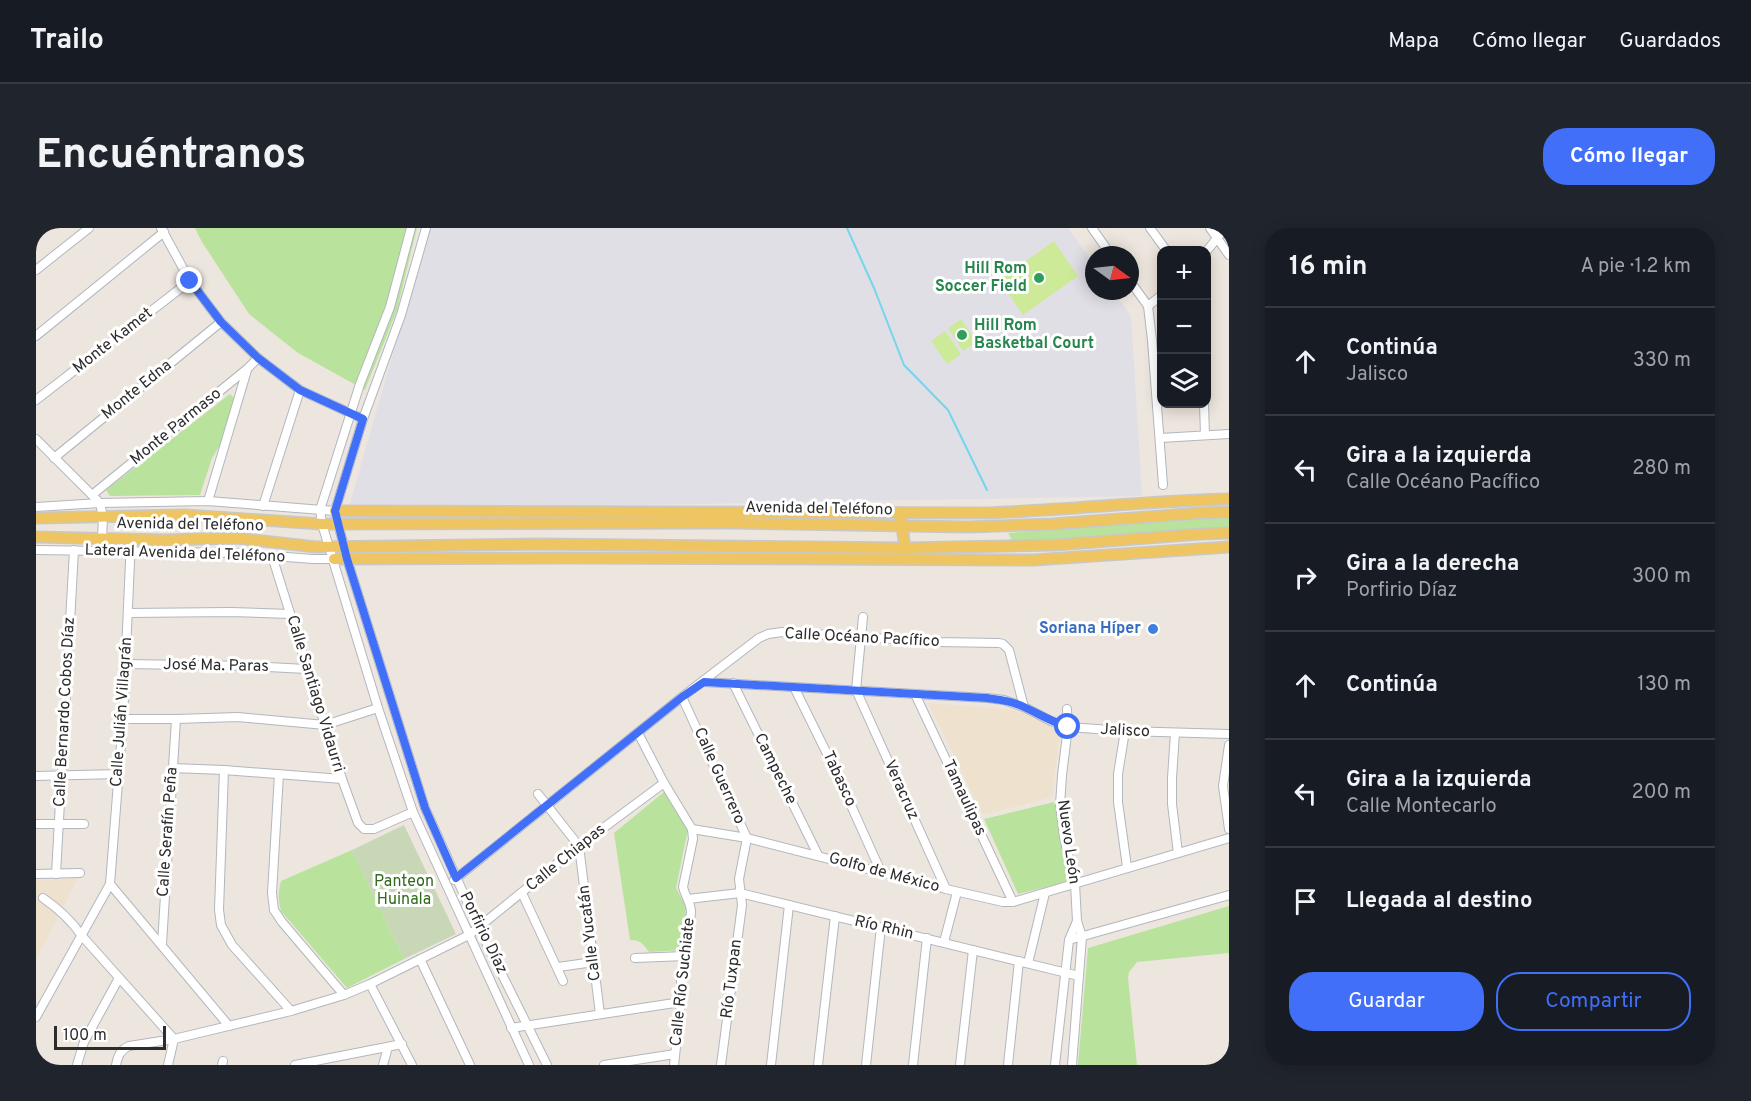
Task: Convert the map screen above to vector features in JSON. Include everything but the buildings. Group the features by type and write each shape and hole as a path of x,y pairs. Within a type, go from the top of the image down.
{"main road":[{"path":"335,511 987,513 1229,499"},
{"path":"1199,500 1200,513"},
{"path":"508,524 509,511"},
{"name":"Avenida del Teléfono","path":"36,518 185,515 322,524 741,523 1002,527 1229,512"},
{"path":"900,513 905,548 1055,545 1229,533"},
{"path":"1002,527 1004,560"},
{"name":"Avenida del Teléfono","path":"36,537 165,540 236,538 329,547 567,544 905,548"},
{"path":"1132,539 1135,553"},
{"path":"567,544 568,558"},
{"path":"980,560 981,546"},
{"path":"334,559 1004,560 1079,558 1229,547"}],"street":[{"path":"36,270 89,228"},
{"path":"411,228 390,307 350,413 320,510 322,524 378,708 413,812 529,1065"},
{"path":"36,507 208,501 335,511 363,419 401,315 426,228"},
{"path":"1092,228 1105,246"},
{"path":"1150,228 1163,246"},
{"path":"1210,228 1229,255"},
{"path":"1211,247 1226,228"},
{"path":"36,336 163,230 190,281 221,322 258,358 300,390 363,419"},
{"name":"Monte Kamet","path":"36,400 190,281"},
{"path":"1139,294 1148,306 1163,484"},
{"path":"1148,306 1157,298"},
{"name":"Monte Edna","path":"54,458 221,322"},
{"name":"Monte Parmaso","path":"92,495 258,358"},
{"path":"208,501 247,369"},
{"path":"263,506 300,390"},
{"path":"1204,408 1205,435"},
{"path":"1160,438 1229,434"},
{"path":"36,439 100,503 103,517 102,537"},
{"name":"Porfirio Díaz","path":"335,511 347,559 425,808 479,928 547,1065"},
{"name":"Calle Julián Villagrán","path":"110,884 123,719 131,539"},
{"name":"Lateral Avenida del Teléfono","path":"36,550 234,553 313,560 334,559"},
{"name":"Calle Bernardo Cobos Díaz","path":"56,874 74,550"},
{"name":"Calle Santiago Vidaurri","path":"272,556 306,669 358,823 364,829 375,829 413,812"},
{"path":"128,613 290,614"},
{"path":"856,690 863,617"},
{"name":"Calle Océano Pacífico","path":"447,885 682,697 749,645 768,634 782,632 1003,644 1009,650 1024,706"},
{"name":"José Ma. Paras","path":"126,664 306,669"},
{"name":"Jalisco","path":"704,682 987,698 1024,706 1051,721 1068,727 1229,734"},
{"name":"Campeche","path":"733,683 818,855"},
{"name":"Tabasco","path":"794,687 836,772 881,872"},
{"name":"Veracruz","path":"856,690 946,889"},
{"name":"Tamaulipas","path":"915,694 1013,902"},
{"name":"Calle Guerrero","path":"682,697 747,838 739,879 740,893"},
{"path":"123,719 238,717 325,725 378,708"},
{"name":"Nuevo León","path":"1067,709 1068,727 1060,805 1064,837 1075,884 1077,921 1082,938 1072,1065"},
{"name":"Calle Serafín Peña","path":"162,944 176,719"},
{"path":"1125,731 1118,802 1127,867"},
{"path":"638,733 664,783 692,829"},
{"path":"1175,733 1172,804 1178,852"},
{"path":"1229,745 1223,786 1229,829"},
{"path":"172,768 342,779"},
{"path":"224,770 219,910 221,925 232,945 291,1011"},
{"path":"36,776 119,774"},
{"path":"279,774 272,893 274,910 344,995"},
{"name":"Calle Chiapas","path":"116,1065 119,1054 129,1046 174,1039 229,1026 344,995 470,934 579,846 664,783"},
{"path":"538,794 579,846"},
{"path":"36,824 84,824"},
{"name":"Golfo de México","path":"692,829 747,838 993,901 1013,902 1229,838"},
{"name":"Calle Río Suchiate","path":"674,1065 681,1002 681,978 691,912 691,905 683,886 693,839 692,829"},
{"name":"Calle Yucatán","path":"579,846 600,1014"},
{"path":"36,874 80,873"},
{"path":"36,1017 110,884 229,1026"},
{"path":"944,942 957,892"},
{"path":"1008,1065 1024,962 1045,892"},
{"path":"522,893 562,981"},
{"name":"Río Rhin","path":"688,899 740,893 1079,976"},
{"name":"Río Tuxpan","path":"721,1065 742,905 740,893"},
{"path":"1069,940 1229,895"},
{"path":"43,898 70,920 174,1039 168,1065"},
{"path":"771,1065 789,905"},
{"path":"818,1065 835,916"},
{"name":"Nuevo León","path":"1055,1065 1064,972 1069,940 1077,921"},
{"path":"866,1065 881,927"},
{"path":"913,1065 927,938"},
{"path":"960,1065 973,950"},
{"path":"635,958 686,956"},
{"path":"420,959 470,1065"},
{"path":"558,968 594,962"},
{"path":"77,1065 84,1042 120,978"},
{"path":"370,984 412,1065"},
{"path":"512,1028 681,1002"},
{"path":"295,1065 331,1061 402,1044"},
{"path":"383,1065 388,1047"},
{"path":"604,1065 675,1054"}],"shaded area":[{"path":"429,228 1068,228 1085,252 1085,300 1119,300 1131,316 1142,496 348,510"},
{"path":"928,703 1026,711 1060,732 1052,797 983,815"},
{"path":"78,878 61,912 36,959 36,880"}],"green space":[{"path":"195,228 417,228 397,310 365,390 298,353 249,314"},
{"name":"Hill Rom Soccer Field","path":"1054,241 1078,276 1023,315 999,280"},
{"name":"Hill Rom Basketbal Court","path":"961,319 977,342 963,351 948,328"},
{"path":"945,331 961,354 947,364 931,341"},
{"path":"230,394 237,401 225,437 212,458 200,495 110,496 106,490"},
{"path":"1229,517 1229,527 1013,542 1008,533 1161,520"},
{"path":"664,792 688,829 676,888 686,907 683,950 649,952 641,943 630,940 614,833"},
{"path":"1054,802 1070,881 1018,894 984,819"},
{"name":"Panteon Huinala","path":"404,825 456,934 404,959 352,850"},
{"path":"352,850 404,959 347,988 281,911 279,888 281,881"},
{"path":"1229,906 1229,953 1137,962 1129,972 1137,1065 1078,1065 1088,948"}],"waterway":[{"path":"847,228 874,288 904,365 948,410 987,490"}],"place":[{"name":"Hill Rom Soccer Field","path":"1039,278"},
{"name":"Hill Rom Basketbal Court","path":"962,335"},
{"name":"Soriana Híper","path":"1153,629"}],"route":[{"path":"190,281 221,322 258,358 300,390 363,419 335,511 347,559 425,808 456,878 682,697 704,682 1004,700 1024,706 1051,721 1068,727"}]}
